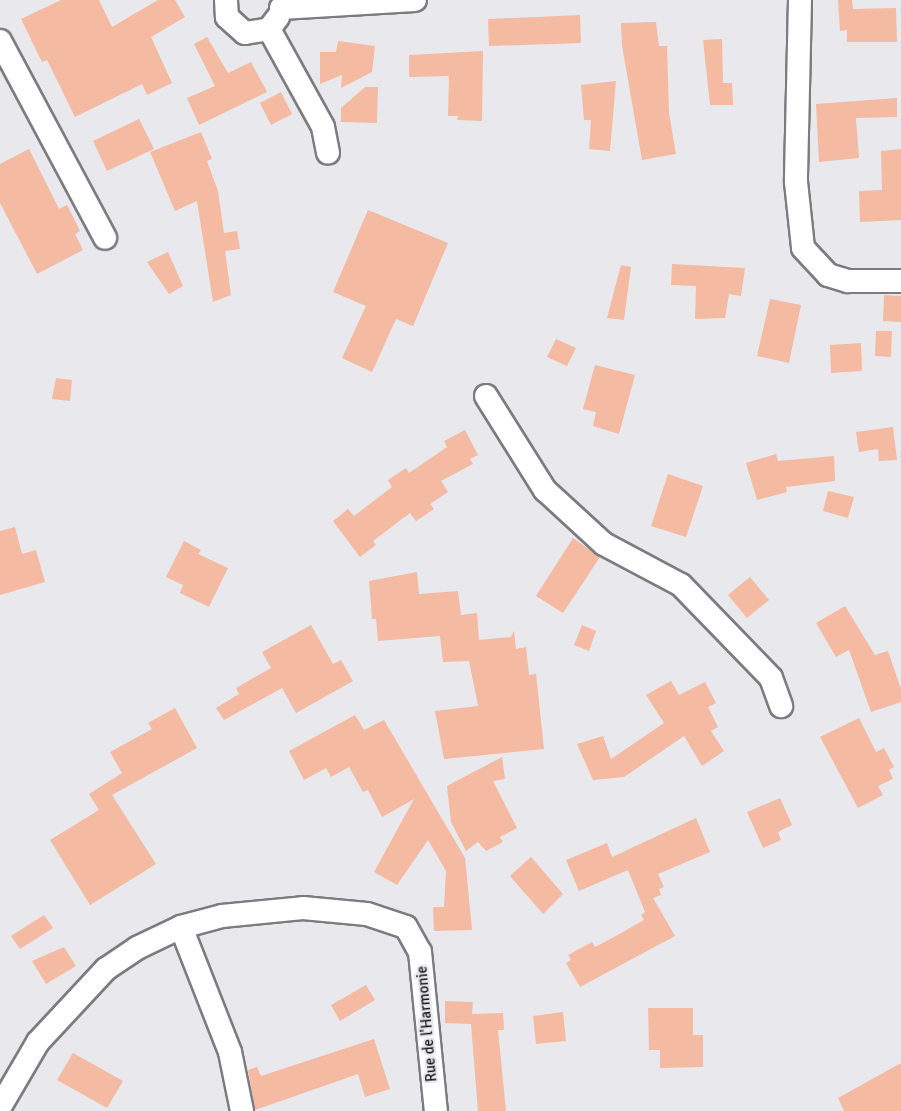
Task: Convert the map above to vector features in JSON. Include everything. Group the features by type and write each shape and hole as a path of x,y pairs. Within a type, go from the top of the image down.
{"street":[{"path":"269,29 280,4 415,0"},
{"path":"800,0 796,182 803,248 828,275 848,281 901,281"},
{"path":"223,2 234,27 251,33 269,29"},
{"path":"269,29 323,127 328,153"},
{"path":"0,41 105,238"},
{"path":"486,396 545,490 604,544 681,585 771,678 781,706"},
{"name":"Rue de l'Harmonie","path":"0,1107 38,1042 106,969 137,948 181,927 222,916 303,908 367,914 406,927 420,952 436,1111"},
{"path":"181,927 230,1052 242,1111"}],"building":[{"path":"61,0 99,0 112,27 158,0 175,0 185,17 151,37 172,83 147,95 142,84 75,117 47,60 42,62 21,19"},
{"path":"838,0 852,0 853,9 896,8 897,42 847,42 847,30 840,31"},
{"path":"580,15 581,43 489,46 488,19"},
{"path":"656,22 659,46 667,46 669,113 676,154 642,160 622,46 621,23"},
{"path":"207,37 228,73 251,62 267,92 199,125 187,98 215,86 194,44"},
{"path":"722,39 723,83 732,83 733,105 710,105 703,40"},
{"path":"338,41 375,46 372,72 341,88 342,75 320,84 320,52 336,52"},
{"path":"483,51 482,121 457,120 458,116 448,116 449,76 409,77 409,55"},
{"path":"616,81 610,151 589,149 591,120 584,120 581,85"},
{"path":"365,87 378,87 377,123 341,122 341,108"},
{"path":"281,92 292,114 271,125 260,103"},
{"path":"897,98 897,117 856,118 859,158 819,162 816,104"},
{"path":"139,119 154,149 107,171 93,141"},
{"path":"201,132 212,159 207,161 218,191 224,233 237,231 240,249 225,251 231,295 213,302 197,201 175,211 150,152"},
{"path":"29,149 59,209 67,205 80,231 75,234 83,250 37,274 0,203 0,164"},
{"path":"901,149 901,220 860,222 859,191 882,190 881,151"},
{"path":"368,210 448,243 413,326 396,319 372,372 342,358 366,306 333,292"},
{"path":"168,252 183,286 169,294 147,262"},
{"path":"672,264 745,268 741,296 729,294 725,318 695,319 696,286 671,285"},
{"path":"621,265 631,267 624,320 607,318"},
{"path":"884,295 901,296 901,322 883,321"},
{"path":"770,299 801,305 789,363 757,356"},
{"path":"876,331 892,331 891,357 875,356"},
{"path":"556,339 576,348 567,366 547,357"},
{"path":"861,343 862,371 831,373 830,345"},
{"path":"595,365 635,375 619,434 593,426 596,412 583,409"},
{"path":"56,378 72,380 70,401 52,399"},
{"path":"893,427 897,460 879,461 878,449 859,452 856,432"},
{"path":"465,430 478,455 470,459 473,464 441,481 448,492 430,504 434,509 416,521 410,513 373,541 376,545 360,557 333,521 348,509 354,516 392,487 388,480 406,468 409,473 447,447 444,441"},
{"path":"776,454 778,461 834,456 835,481 786,487 787,492 757,500 746,463"},
{"path":"668,474 703,486 686,537 651,526"},
{"path":"828,491 854,497 848,518 823,511"},
{"path":"15,527 22,554 36,550 45,582 0,595 0,531"},
{"path":"573,538 600,557 563,613 536,596"},
{"path":"184,541 201,550 198,554 228,568 209,607 180,593 183,585 166,577"},
{"path":"417,572 419,594 458,591 461,615 477,613 479,640 511,637 514,631 516,649 526,647 529,675 536,674 544,749 444,759 435,711 478,706 469,661 443,662 440,636 378,641 376,619 372,619 369,581"},
{"path":"750,577 769,600 747,618 728,595"},
{"path":"845,606 875,655 888,651 901,689 901,702 871,712 849,650 836,657 816,623"},
{"path":"311,625 333,664 341,660 353,681 296,713 282,688 224,720 216,708 239,694 236,688 271,668 262,652"},
{"path":"582,625 596,631 589,651 574,645"},
{"path":"671,681 679,695 705,682 716,703 708,707 718,727 711,731 724,751 702,766 684,736 624,777 593,780 577,744 603,736 611,759 664,723 646,695"},
{"path":"175,708 197,748 112,795 156,864 90,905 50,840 99,810 89,794 122,773 110,752 152,729 148,723"},
{"path":"355,715 364,730 384,720 465,858 472,930 434,931 433,907 444,907 446,871 428,840 397,885 374,872 414,799 382,817 368,790 363,792 349,767 331,777 326,768 304,780 289,751"},
{"path":"859,718 876,752 884,748 894,767 889,770 893,779 878,786 883,795 858,808 820,737"},
{"path":"502,757 505,779 493,781 517,828 500,837 503,842 486,851 478,842 466,851 451,822 447,786"},
{"path":"780,798 792,825 778,832 781,840 763,848 747,812"},
{"path":"696,818 710,852 658,874 664,887 659,889 661,895 653,898 675,936 580,987 566,963 571,960 568,955 592,942 595,947 614,937 644,920 641,915 645,912 628,870 579,891 566,860 607,843 612,857"},
{"path":"531,857 563,894 543,914 510,876"},
{"path":"44,915 53,928 20,949 11,936"},
{"path":"64,947 76,966 46,984 32,961"},
{"path":"366,985 375,1000 340,1021 331,1005"},
{"path":"445,1001 473,1002 472,1014 503,1013 504,1030 498,1030 506,1111 478,1111 471,1024 445,1023"},
{"path":"648,1008 693,1008 693,1035 703,1035 703,1067 660,1068 660,1050 649,1050"},
{"path":"563,1012 566,1041 536,1044 533,1016"},
{"path":"374,1039 390,1089 365,1097 358,1074 255,1110 248,1070 257,1067 261,1076"},
{"path":"73,1053 123,1081 107,1108 57,1080"},
{"path":"901,1063 901,1111 844,1111 838,1098"}]}
